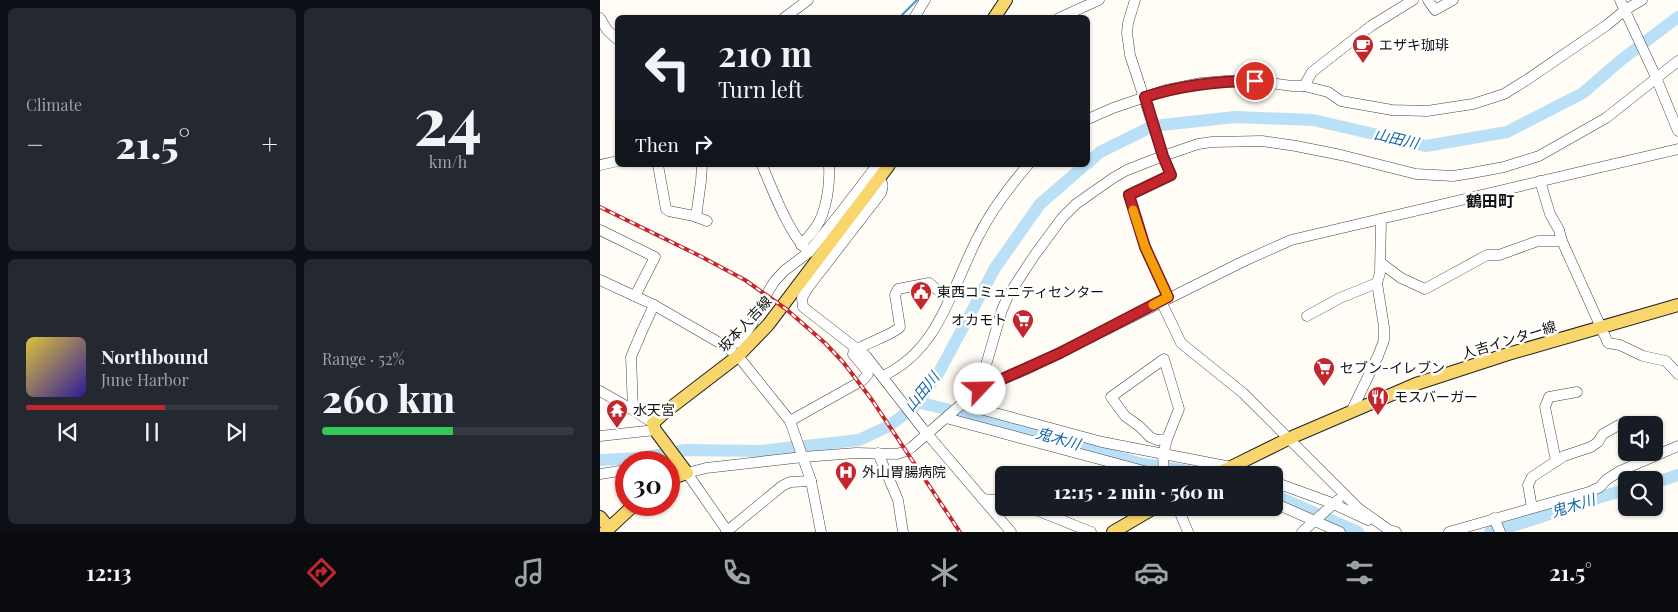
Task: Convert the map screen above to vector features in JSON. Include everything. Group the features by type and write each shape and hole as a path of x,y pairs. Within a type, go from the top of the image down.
{"main road":[{"path":"996,15 1006,0"},
{"name":"坂本人吉線","path":"654,427 665,412 738,356 768,325 888,167"},
{"name":"人吉インター線","path":"1233,466 1290,438 1416,384 1508,354 1678,305"},
{"path":"654,427 685,469 680,472"},
{"path":"600,517 607,530 622,516"},
{"path":"1113,532 1140,516"}],"street":[{"path":"788,15 808,0"},
{"path":"916,15 925,0"},
{"path":"1066,15 1099,0"},
{"path":"1134,0 1127,33 1130,55 1171,175 1129,195 1145,247 1180,342 1243,393 1290,438 1344,495 1373,519 1396,532"},
{"path":"1304,86 1312,72 1371,26 1413,0"},
{"path":"1428,0 1435,10 1454,0"},
{"path":"1090,118 1145,97 1182,87 1225,81 1255,81 1304,86 1328,92 1341,101 1392,110 1427,111 1474,104 1504,94 1547,67 1607,25 1624,8 1642,0"},
{"path":"1624,8 1656,77 1678,131"},
{"path":"600,18 607,30 615,37"},
{"path":"980,389 1002,310 1008,296 1034,256 1062,218 1076,204 1127,170 1186,147 1212,142 1262,141 1341,155 1416,174 1453,176 1504,167 1539,156 1606,118 1678,61"},
{"path":"685,469 856,453 897,454 906,451 926,431 946,418 980,389 1025,370 1165,299 1291,240 1678,149"},
{"path":"600,165 615,162"},
{"path":"658,167 666,209 707,222"},
{"path":"696,217 702,167"},
{"path":"763,167 791,228 805,248"},
{"path":"805,248 818,225 828,194 830,182 829,167"},
{"path":"726,346 736,343 743,337 774,282 838,216 875,167"},
{"path":"885,379 918,351 938,324 977,238 1002,197 1026,167"},
{"path":"879,179 883,187 881,193 848,234 802,298 803,307 866,356 1011,532"},
{"path":"1540,181 1550,214 1559,230 1562,241 1608,343 1620,345 1644,356 1666,361 1678,374"},
{"path":"1350,412 1384,340 1384,327 1377,283 1381,263 1381,219"},
{"path":"600,230 655,256 635,296"},
{"path":"1381,263 1401,278 1425,289 1487,255 1499,255 1538,241 1562,241"},
{"path":"600,280 654,305 726,346 738,356 790,421 810,481 820,532"},
{"path":"790,421 859,382 868,374 853,354 857,348 884,338 900,327 894,295 900,288 929,283 949,299"},
{"path":"1307,316 1340,298 1377,283"},
{"path":"633,410 631,358 654,305"},
{"path":"1164,466 1163,455 1167,439 1179,409 1164,359 1111,397 1125,416 1150,437 1157,440 1167,439"},
{"path":"600,391 633,410 654,427"},
{"path":"1556,461 1545,407 1546,401 1549,397 1577,392"},
{"path":"962,404 1102,442 1225,466"},
{"path":"946,418 1125,466"},
{"path":"1532,508 1528,485 1532,477 1564,456 1591,447 1598,442 1603,434 1618,426"},
{"path":"600,436 654,427"},
{"path":"1449,532 1600,487 1606,480 1620,471 1678,446"},
{"path":"878,454 898,500 903,532"},
{"path":"685,469 727,532 782,486 790,482 810,481"},
{"path":"600,474 615,472"},
{"path":"1283,486 1367,520 1373,519"},
{"path":"1302,532 1344,495"},
{"path":"983,499 995,500"},
{"path":"1283,506 1318,519 1340,532"},
{"path":"1052,516 1091,532"},
{"path":"1181,516 1188,532"},
{"path":"1494,518 1500,532"}],"waterway":[{"path":"902,15 917,0"},
{"name":"山田川","path":"1090,161 1100,152 1153,126 1235,117 1313,120 1426,146 1507,132 1583,93 1621,60 1678,17"},
{"name":"山田川","path":"600,460 641,458 685,450 759,451 859,440 889,426 914,407 938,374 995,268 1040,204 1083,167"},
{"name":"鬼木川","path":"917,402 1004,423 1139,463 1157,466"},
{"name":"鬼木川","path":"1663,480 1678,475"},
{"name":"鬼木川","path":"1490,532 1618,492"},
{"name":"鬼木川","path":"1283,499 1358,532"}],"railway":[{"path":"600,207 745,280 786,309 825,343 843,362 872,400 960,532"}],"slow traffic":[{"path":"1133,210 1145,247 1168,297 1153,305"}],"place":[{"name":"エザキ珈琲","path":"1363,64"},
{"name":"東西コミュニティセンター","path":"921,311"},
{"name":"オカモト","path":"1023,339"},
{"name":"セブン-イレブン","path":"1324,387"},
{"name":"モスバーガー","path":"1378,416"},
{"name":"水天宮","path":"617,429"},
{"name":"外山胃腸病院","path":"846,491"}],"district":[{"name":"鶴田町","path":"1490,201"}],"route":[{"path":"980,389 1060,353 1168,297 1145,247 1129,195 1171,175 1163,156 1145,97 1166,90 1201,83 1255,81"}]}
